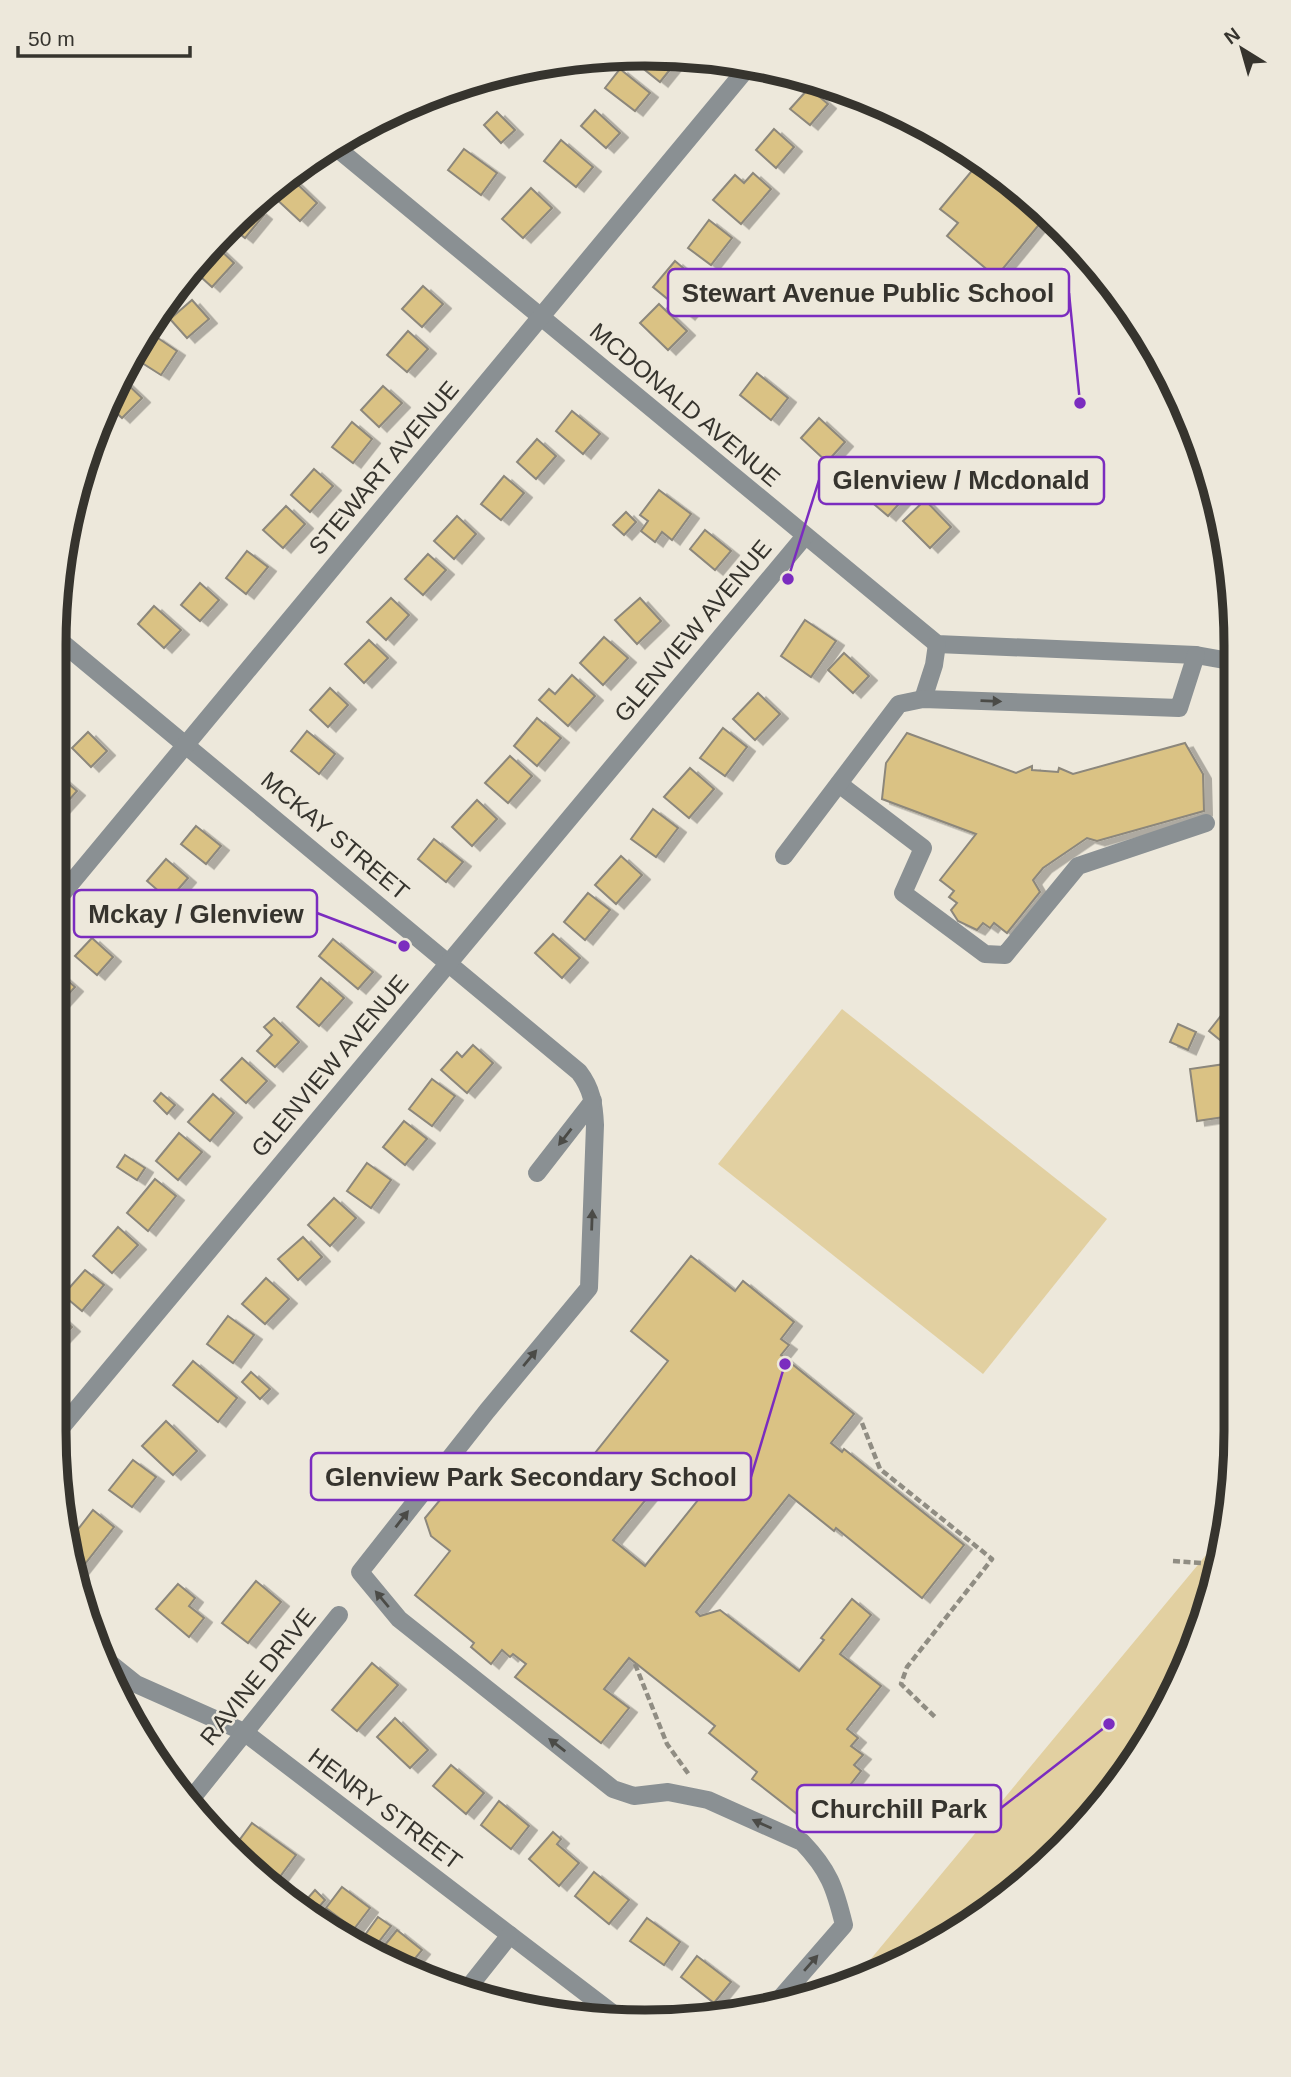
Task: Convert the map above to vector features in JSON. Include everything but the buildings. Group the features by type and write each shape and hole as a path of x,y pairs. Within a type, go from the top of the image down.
{"street":[{"name":"STEWART AVENUE","path":"66,889 742,75"},
{"name":"MCDONALD AVENUE","path":"342,153 937,644"},
{"name":"GLENVIEW AVENUE","path":"66,1422 805,536"},
{"path":"923,699 937,644 1196,655 1224,660"},
{"name":"MCKAY STREET","path":"66,646 579,1072 589,1085 593,1101"},
{"path":"783,856 899,704 923,699 1179,708 1196,655"},
{"path":"839,785 923,848 902,892 985,954 1005,955 1078,866 1206,823"},
{"path":"537,1173 593,1101"},
{"path":"593,1101 595,1125 589,1288 487,1411 360,1572 399,1619 613,1789 634,1796 668,1793 708,1800 802,1842 819,1860 834,1887 844,1925 785,1993"},
{"name":"RAVINE DRIVE","path":"195,1795 339,1615"},
{"name":"HENRY STREET","path":"118,1670 136,1684 244,1732 607,2009"},
{"path":"471,1984 510,1935"}],"path":[{"path":"862,1423 880,1469 992,1559 907,1667 901,1684 937,1719"},
{"path":"1172,1561 1209,1563"},
{"path":"635,1664 667,1744 708,1800"}],"shaded area":[{"path":"842,1009 1107,1219 983,1374 718,1164"},
{"path":"1212,1548 1194,1618 1165,1688 1127,1753 1081,1813 1027,1867 967,1913 902,1951 865,1966"}],"place":[{"name":"Stewart Avenue Public School","path":"1080,403"},
{"name":"Glenview / Mcdonald","path":"788,579"},
{"name":"Mckay / Glenview","path":"404,946"},
{"name":"Glenview Park Secondary School","path":"785,1364"},
{"name":"Churchill Park","path":"1109,1724"}]}
